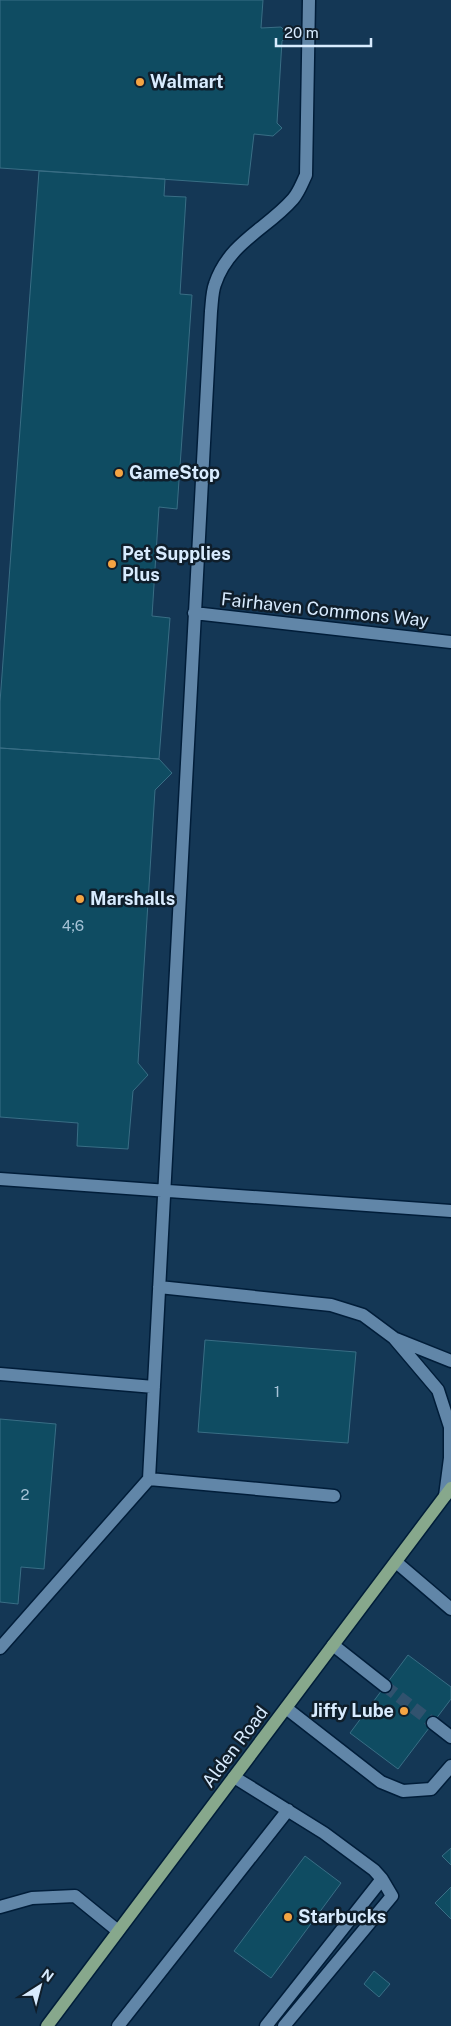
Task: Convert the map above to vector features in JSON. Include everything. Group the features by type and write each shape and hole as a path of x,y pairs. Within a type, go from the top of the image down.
{"main road":[{"name":"Alden Road","path":"47,2026 448,1492"}],"lane":[{"path":"0,1648 149,1479 211,311 215,285 225,264 239,246 294,198 306,175 309,0"},
{"name":"Fairhaven Commons Way","path":"194,613 451,642"},
{"path":"0,1178 451,1211"},
{"path":"159,1287 331,1304 363,1315 394,1338 438,1390 450,1427 448,1492"},
{"path":"394,1338 451,1361"},
{"path":"0,1374 154,1387"},
{"path":"149,1479 334,1496"},
{"path":"396,1562 451,1608"},
{"path":"333,1645 385,1686"},
{"path":"286,1708 381,1782 403,1791 431,1788 451,1766"},
{"path":"433,1723 451,1738"},
{"path":"234,1777 324,1833 374,1870 392,1896 284,2026"},
{"path":"118,2026 288,1810"},
{"path":"266,2026 382,1879"},
{"path":"0,1907 32,1898 75,1896 118,1931"}],"building":[{"name":"Walmart","path":"0,0 263,0 261,28 281,27 289,35 282,41 277,123 282,128 273,136 254,134 248,185 0,168"},
{"path":"39,171 165,179 164,196 186,197 180,294 192,295 177,509 159,507 152,616 170,618 159,759 0,748 0,702"},
{"path":"0,748 159,759 172,773 155,790 138,1063 148,1075 133,1091 128,1149 77,1146 78,1123 0,1117"},
{"path":"205,1340 356,1352 348,1443 198,1432"},
{"path":"0,1419 56,1424 44,1569 21,1567 18,1604 0,1602"},
{"name":"Jiffy Lube","path":"408,1655 451,1687 451,1699 398,1769 350,1733"},
{"path":"451,1848 451,1865 442,1856"},
{"name":"Starbucks","path":"305,1856 341,1883 271,1978 234,1951"},
{"path":"451,1887 451,1919 435,1903"},
{"path":"374,1971 390,1984 379,1997 364,1984"}],"tunnel":[{"path":"385,1686 433,1723"}],"place":[{"name":"Walmart","path":"140,82"},
{"name":"GameStop","path":"119,473"},
{"name":"Pet Supplies Plus","path":"112,564"},
{"name":"Marshalls","path":"80,899"},
{"name":"Jiffy Lube","path":"404,1711"},
{"name":"Starbucks","path":"288,1917"}]}
